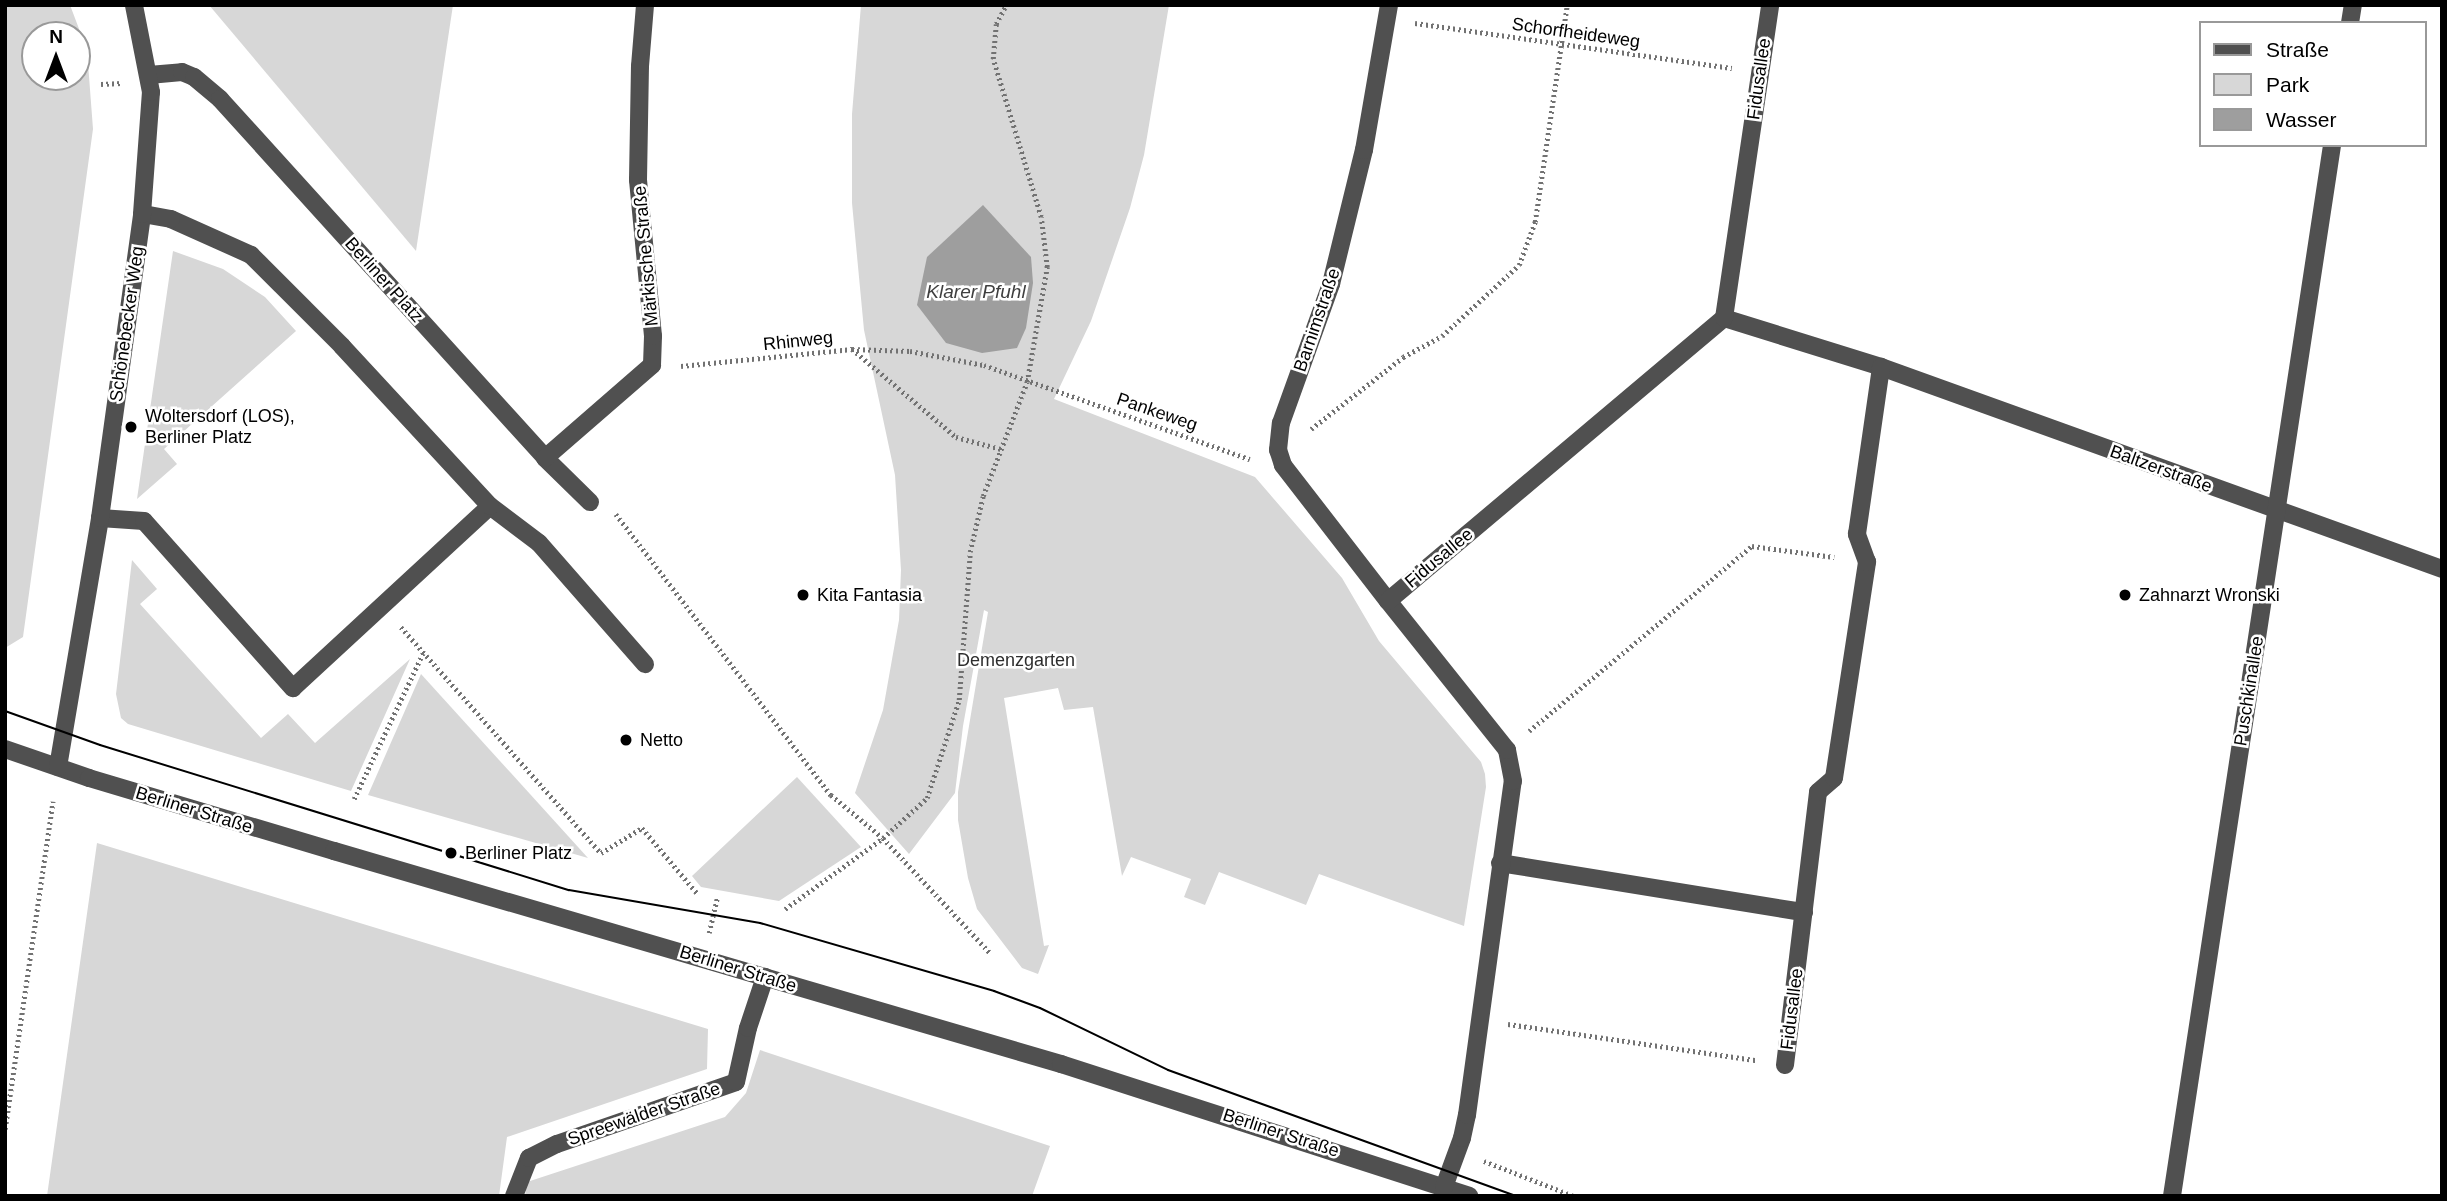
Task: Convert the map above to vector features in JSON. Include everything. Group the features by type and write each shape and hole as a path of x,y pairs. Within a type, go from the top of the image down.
{"street":[{"name":"Schönebecker Weg","path":"58,767 100,518 142,214 151,92 134,5"},
{"name":"Märkische Straße","path":"645,5 640,66 638,180 653,336 652,365"},
{"name":"Fidusallee","path":"1444,1187 1458,1151 1467,1115 1513,781 1507,750 1388,601 1724,318 1770,5"},
{"name":"Barnimstraße","path":"1278,450 1281,423 1331,284 1364,150 1389,12"},
{"name":"Berliner Platz","path":"149,75 182,72 194,77 220,99 545,458 590,502"},
{"name":"Puschkinallee","path":"2172,1196 2332,147"},
{"path":"142,214 171,219 251,255 379,385 490,506 539,543 645,664"},
{"path":"1724,318 1881,367"},
{"path":"545,458 652,365"},
{"name":"Fidusallee","path":"1785,1065 1818,792 1834,778 1867,562 1857,534 1881,367"},
{"name":"Baltzerstraße","path":"1881,367 2276,512 2442,569"},
{"path":"1278,450 1283,466 1388,601"},
{"path":"100,518 144,521 293,688 490,506"},
{"name":"Berliner Straße","path":"5,748 58,767 334,851 1061,1064 1468,1195"},
{"path":"1500,863 1804,912"},
{"name":"Spreewälder Straße","path":"514,1196 529,1158 557,1144 736,1082 748,1028 765,977"}],"path":[{"path":"785,909 883,838 927,798 959,700 970,552 983,496 1027,382 1047,267 1041,216 993,59 996,24 1006,5"},
{"path":"1278,450 1347,402 1404,357 1443,336 1518,265 1535,222 1567,5"},
{"name":"Schorfheideweg","path":"1389,12 1561,45 1761,72"},
{"name":"Rhinweg","path":"652,365 690,367 852,349 956,437 1001,449"},
{"name":"Pankeweg","path":"852,349 909,351 984,365 1249,459 1278,450"},
{"path":"590,502 614,512 831,795 883,838 991,954"},
{"path":"1507,750 1752,546 1867,562"},
{"path":"382,606 601,853 642,828 698,894"},
{"path":"354,799 423,653"},
{"path":"5,1129 53,801"},
{"path":"703,958 717,897"},
{"path":"1480,1020 1785,1065"},
{"path":"1458,1151 1574,1196"}],"green space":[{"path":"5,5 70,5 76,21 21,21 21,91 90,91 93,129 23,637 5,648"},
{"path":"209,5 453,5 416,251"},
{"name":"Demenzgarten","path":"861,5 1169,5 1144,155 1130,208 1091,321 1054,399 1255,477 1342,578 1379,641 1481,762 1486,787 1464,926 1319,874 1306,905 1219,872 1205,905 1184,897 1191,879 1131,857 1122,876 1093,707 1064,710 1058,688 1004,698 1044,946 1049,945 1038,974 1022,968 977,909 968,878 958,820 958,792 988,612 984,610 963,726 955,793 909,854 855,793 883,710 899,620 901,570 895,475 864,330 852,203 852,114"},
{"path":"173,251 223,269 265,297 296,331 164,449 177,464 137,499"},
{"path":"132,560 157,589 140,604 261,738 288,714 315,743 410,659 351,791 128,724 121,718 116,694"},
{"path":"421,674 588,858 368,795"},
{"path":"797,777 861,847 779,901 701,887 692,876"},
{"path":"97,843 708,1029 707,1069 507,1137 499,1196 47,1196"},
{"path":"760,1050 1050,1146 1032,1196 525,1196 527,1182 725,1117 746,1093"}],"water":[{"name":"Klarer Pfuhl","path":"983,205 1031,257 1033,283 1026,328 1017,348 982,353 946,343 917,305 927,257"}],"tram line":[{"path":"5,711 100,745 569,890 760,923 994,991 1040,1008 1168,1070 1516,1196"}],"place":[{"name":"Woltersdorf (LOS), Berliner Platz","path":"131,427"},
{"name":"Kita Fantasia","path":"803,595"},
{"name":"Zahnarzt Wronski","path":"2125,595"},
{"name":"Netto","path":"626,740"},
{"name":"Berliner Platz","path":"451,853"}]}
